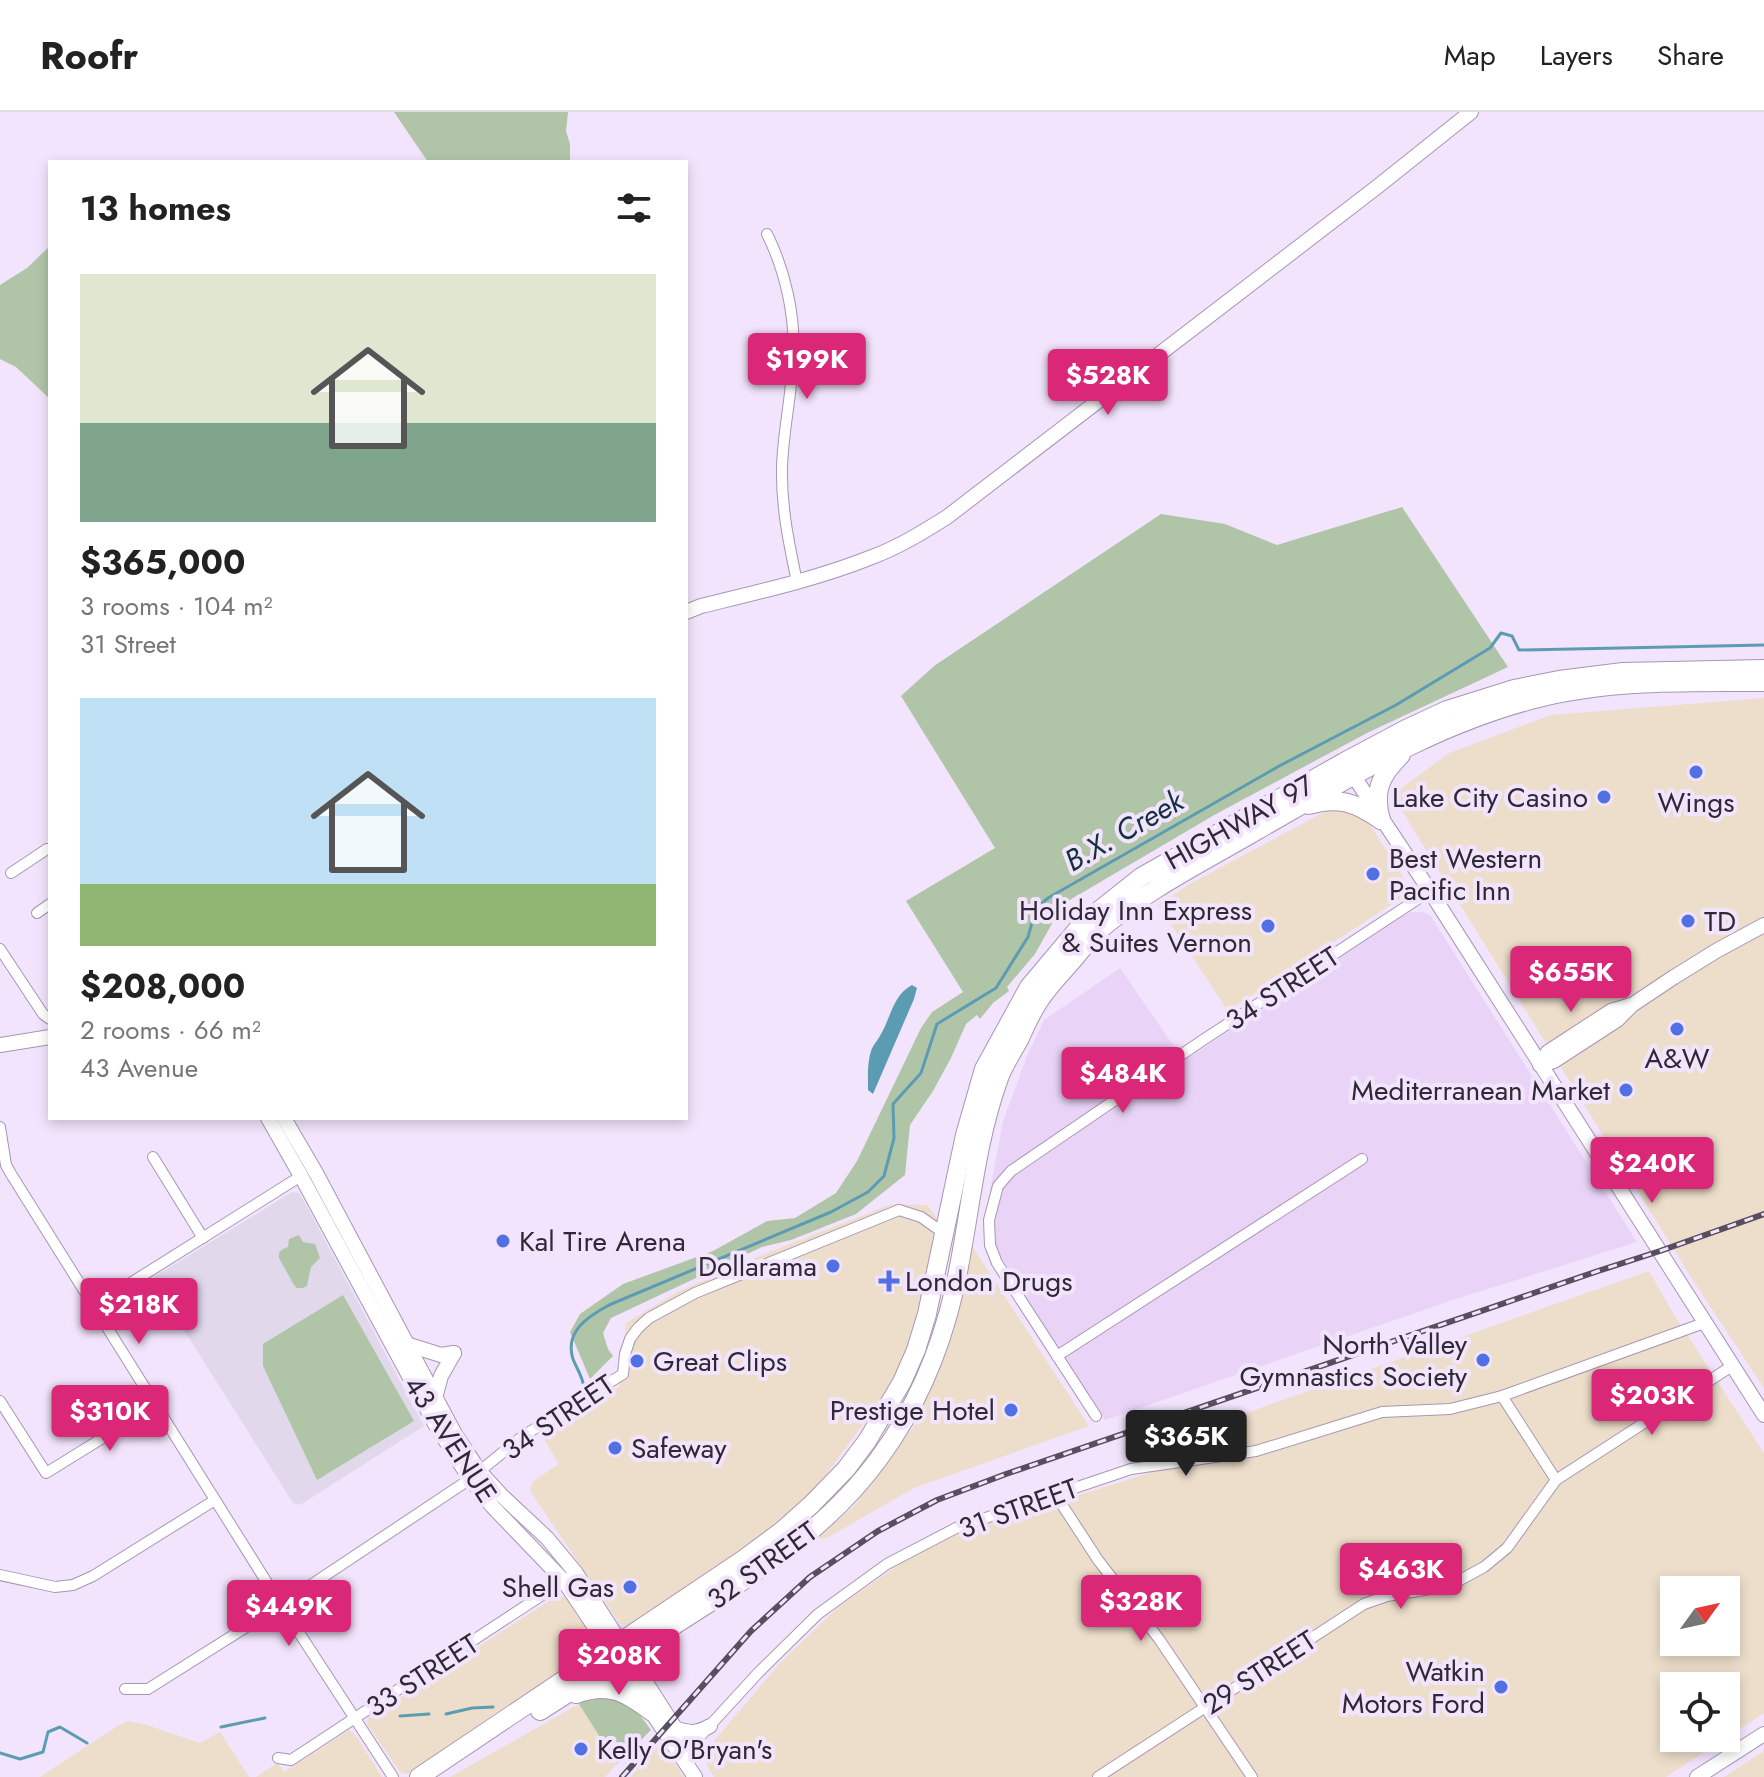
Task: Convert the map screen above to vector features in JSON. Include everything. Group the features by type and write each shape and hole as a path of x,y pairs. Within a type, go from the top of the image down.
{"highway":[{"name":"HIGHWAY 97","path":"953,1294 981,1139 1000,1075 1039,1000 1093,936 1153,890 1295,809 1406,729 1447,710 1514,689 1559,680 1623,672 1764,669"},
{"name":"HIGHWAY 97","path":"916,1350 927,1314 965,1135 984,1069 1029,987 1082,924 1141,877 1348,769 1505,707 1551,695 1618,686 1764,682"},
{"path":"1381,820 1377,790 1382,778 1399,757 1418,742"},
{"path":"1295,809 1342,800 1381,820"},
{"name":"32 STREET","path":"419,1777 787,1551 821,1524 861,1481 893,1439 933,1363 953,1294"},
{"name":"32 STREET","path":"437,1777 554,1701 783,1530 846,1469 884,1413 916,1350"},
{"path":"554,1701 600,1687 625,1694 652,1712"}],"street":[{"path":"688,611 835,571 874,557 912,539 947,517 1471,112"},
{"path":"767,234 775,251 794,330 782,496 797,582"},
{"path":"1348,769 1430,891 1764,1415"},
{"path":"11,873 48,850"},
{"name":"34 STREET","path":"1096,1416 997,1263 990,1245 989,1220 998,1186 1011,1171 1062,1136 1430,891"},
{"path":"37,913 48,905"},
{"path":"1540,1065 1556,1060 1617,1020 1632,1005 1716,951 1764,925"},
{"path":"0,949 48,1018"},
{"path":"0,1045 48,1037"},
{"name":"43 AVENUE","path":"269,1120 435,1424 475,1475"},
{"name":"43 AVENUE","path":"285,1120 492,1506 570,1577 674,1728 695,1777"},
{"path":"0,1127 3,1166 393,1777"},
{"path":"153,1157 203,1238"},
{"path":"1057,1356 1362,1159"},
{"path":"94,1306 301,1176"},
{"name":"34 STREET","path":"125,1689 148,1689 281,1605 475,1475 523,1436 623,1374 630,1339 649,1318 695,1293 899,1210 921,1217 945,1234"},
{"name":"31 STREET","path":"685,1753 758,1673 818,1614 887,1564 956,1528 1131,1469 1256,1451 1382,1412 1450,1409 1502,1396 1704,1323"},
{"path":"406,1344 441,1355 454,1353 441,1376 435,1398"},
{"name":"29 STREET","path":"1098,1777 1364,1604 1387,1596 1442,1587 1484,1567 1507,1548 1556,1480 1732,1366"},
{"path":"1502,1396 1556,1480"},
{"path":"0,1401 46,1473 156,1405"},
{"path":"846,1469 861,1481"},
{"path":"1055,1494 1098,1560 1159,1639 1252,1777"},
{"path":"0,1575 55,1587 73,1585 93,1576 215,1500"},
{"name":"33 STREET","path":"278,1758 291,1760 570,1577"},
{"name":"43 AVENUE","path":"619,1652 652,1712 706,1777"},
{"path":"674,1728 691,1733 710,1726"},
{"path":"1697,1777 1764,1734"}],"shaded area":[{"path":"1764,698 1764,1388 1694,1282 1392,795 1449,753 1551,715"},
{"path":"1330,809 1356,812 1369,823 1408,885 1409,893 1228,1011 1158,905 1188,885"},
{"path":"1411,912 1430,915 1637,1242 1453,1300 1105,1420 983,1229 1003,1121 1044,1020 1120,968 1184,1061"},
{"path":"292,1192 299,1193 303,1199 424,1426 300,1505 293,1503 153,1281 154,1277"},
{"path":"892,1204 927,1205 940,1222 917,1328 880,1401 809,1498 785,1520 635,1624 620,1624 530,1491 532,1482 559,1464 539,1431 619,1387 626,1323 677,1292"},
{"path":"972,1246 1089,1426 914,1488 827,1538 817,1539 854,1506 914,1426 943,1359 964,1290"},
{"path":"1649,1271 1764,1453 1764,1713 1740,1729 1740,1672 1660,1672 1660,1752 1704,1752 1666,1777 714,1777 704,1757 707,1749 782,1661 836,1609 930,1542 1149,1473 1181,1436"},
{"path":"557,1596 565,1597 591,1637 593,1644 589,1652 411,1773 400,1772 367,1724 368,1718"},
{"path":"579,1704 617,1764 605,1777 450,1777"},
{"path":"128,1721 200,1743 220,1732 249,1777 40,1777"},
{"path":"349,1730 382,1777 256,1777 277,1763 284,1772"},
{"path":"661,1745 684,1777 631,1777 653,1750"},
{"path":"1764,1751 1764,1777 1724,1777"}],"green space":[{"path":"394,112 568,112 566,131 570,160 427,160"},
{"path":"48,248 48,397 16,367 0,359 0,285 27,268"},
{"path":"1402,507 1508,667 1367,733 1216,814 1063,904 1035,954 1007,987 1009,991 993,1003 980,1019 977,1015 966,1024 933,1091 910,1125 905,1175 856,1214 791,1240 762,1247 611,1318 603,1333 613,1356 590,1379 570,1332 580,1314 623,1284 713,1251 767,1221 795,1218 836,1193 857,1161 921,1028 932,1012 963,992 906,901 995,848 901,696 934,666 1161,514 1225,524 1277,545"},
{"path":"299,1235 303,1242 315,1244 320,1258 311,1267 307,1286 303,1288 294,1285 279,1258 281,1251 288,1247 289,1239"},
{"path":"343,1295 414,1421 317,1480 263,1366 263,1344"},
{"path":"600,1695 629,1706 651,1730 617,1764 579,1704"}],"water":[{"path":"912,985 917,988 914,999 873,1094 868,1090 871,1051 896,1000"}],"waterway":[{"name":"B.X. Creek","path":"583,1383 573,1359 572,1340 580,1326 594,1314 831,1212 868,1192 884,1176 894,1138 893,1104 921,1073 937,1024 996,988 1028,937 1036,908 1048,898 1281,765 1396,705 1490,648 1501,633 1512,636 1519,650 1764,645"},
{"name":"B.X. Creek","path":"446,1714 493,1707"},
{"name":"B.X. Creek","path":"400,1716 429,1714"},
{"name":"B.X. Creek","path":"221,1727 265,1718"},
{"name":"B.X. Creek","path":"0,1753 20,1759 43,1752 48,1732 60,1727 87,1743"}],"railway":[{"path":"622,1777 751,1631 810,1577 878,1531 937,1500 1764,1214"}],"place":[{"name":"Wings","path":"1696,772"},
{"name":"Lake City Casino","path":"1604,797"},
{"name":"Best Western Pacific Inn","path":"1373,874"},
{"name":"TD","path":"1688,921"},
{"name":"Holiday Inn Express & Suites Vernon","path":"1268,926"},
{"name":"A&W","path":"1677,1029"},
{"name":"Mediterranean Market","path":"1626,1090"},
{"name":"Kal Tire Arena","path":"503,1241"},
{"name":"Dollarama","path":"833,1266"},
{"name":"London Drugs","path":"889,1281"},
{"name":"North Valley Gymnastics Society","path":"1483,1360"},
{"name":"Great Clips","path":"637,1361"},
{"name":"Prestige Hotel","path":"1011,1410"},
{"name":"Safeway","path":"615,1448"},
{"name":"Shell Gas","path":"630,1587"},
{"name":"Watkin Motors Ford","path":"1501,1687"},
{"name":"Kelly O'Bryan's","path":"581,1749"}]}
